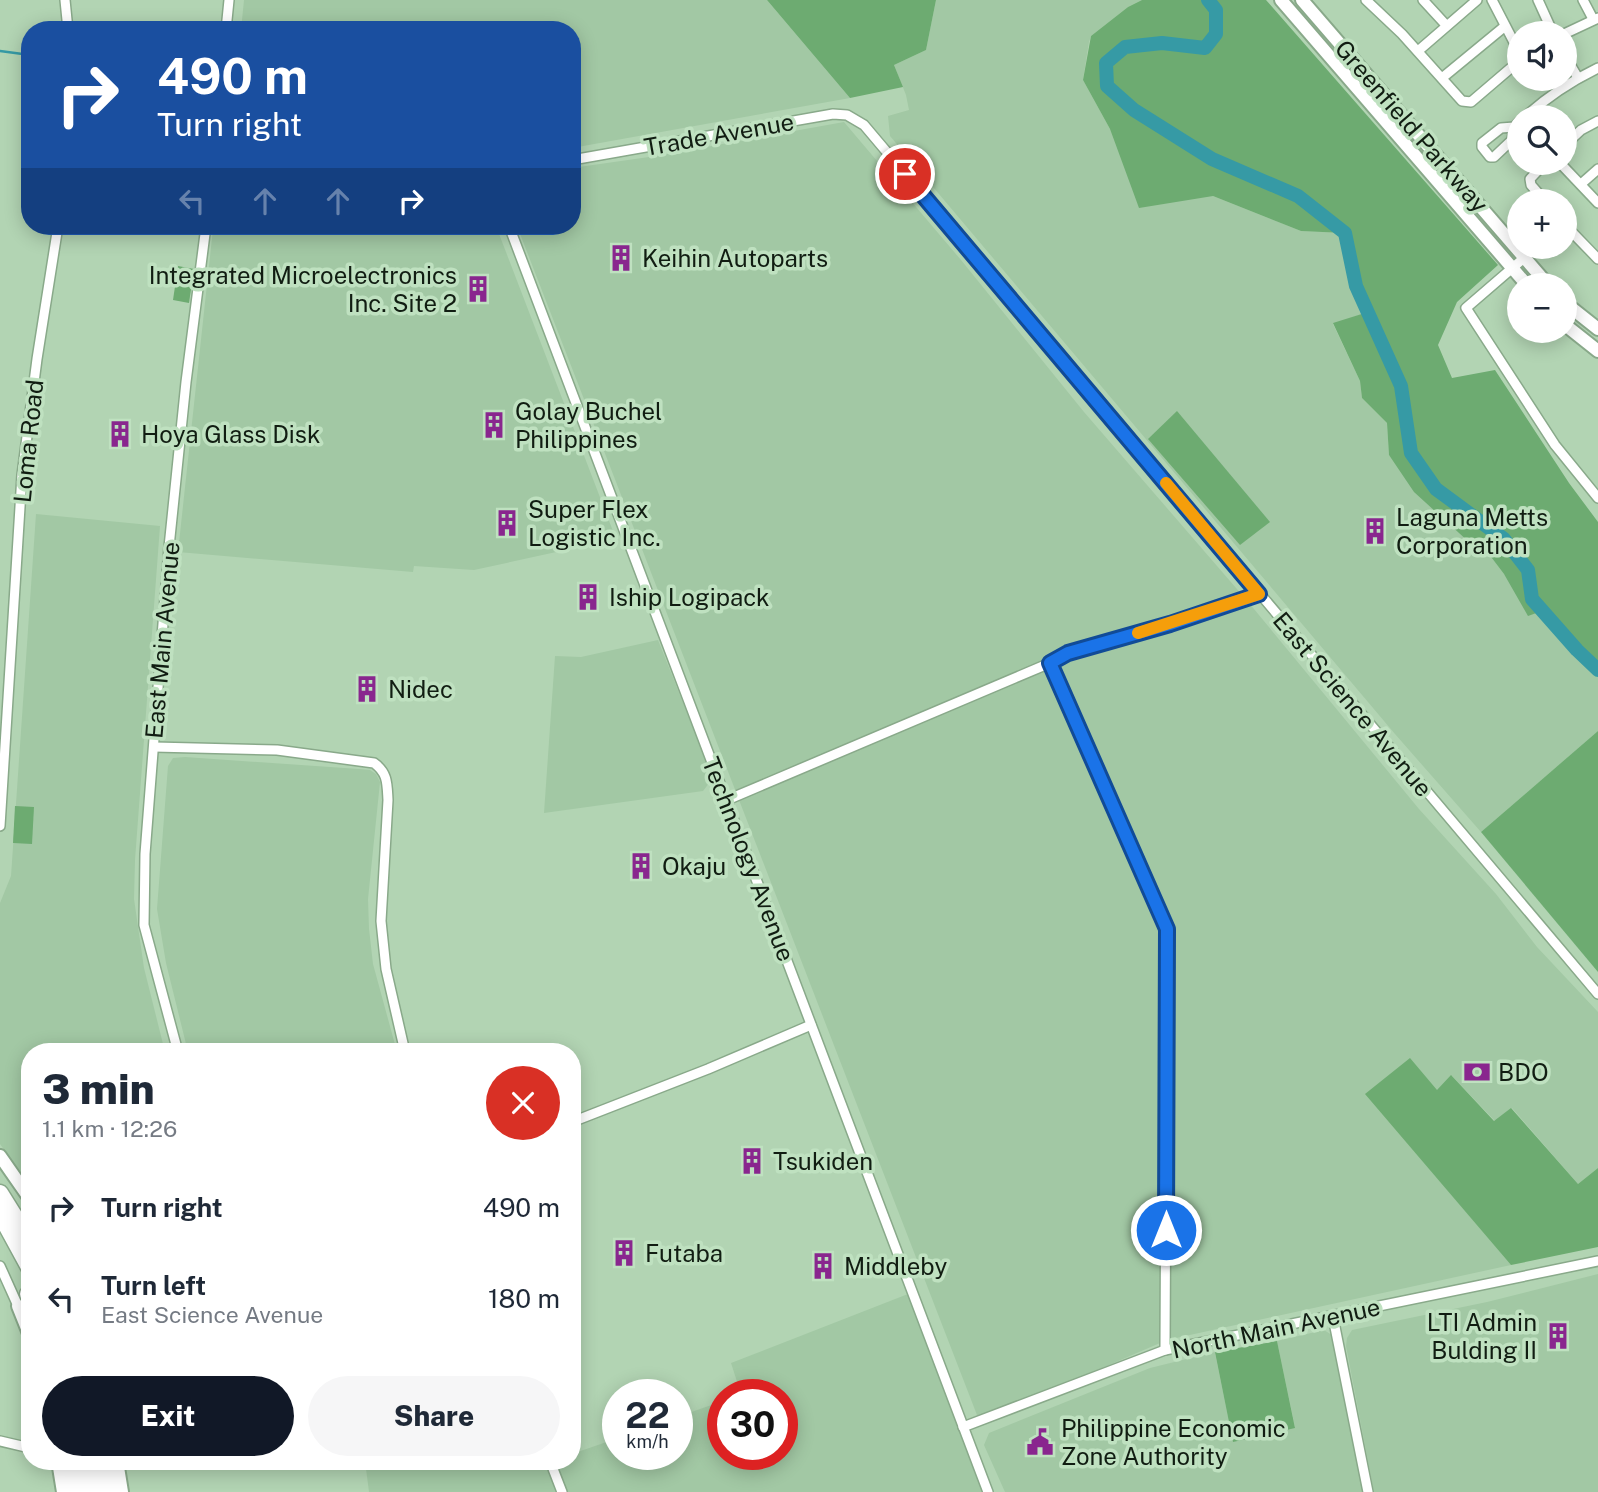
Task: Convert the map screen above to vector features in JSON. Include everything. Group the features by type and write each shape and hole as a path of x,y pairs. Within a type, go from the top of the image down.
{"highway":[{"path":"0,1193 21,1227"},
{"path":"0,1214 21,1252"},
{"path":"72,1470 76,1492"},
{"path":"83,1470 87,1492"},
{"path":"95,1470 98,1492"},
{"path":"106,1470 110,1492"}],"main road":[{"name":"Greenfield Parkway","path":"1281,0 1516,273"},
{"name":"Greenfield Parkway","path":"1302,0 1507,238"},
{"name":"Greenfield Parkway","path":"1525,259 1538,273"},
{"path":"1577,312 1598,329"},
{"path":"1577,334 1598,351"},
{"path":"0,1156 21,1186"},
{"path":"59,1470 63,1492"},
{"path":"118,1470 122,1492"}],"street":[{"path":"65,0 67,21"},
{"path":"227,21 229,0"},
{"path":"1366,0 1418,51 1462,101 1471,102 1507,71"},
{"path":"1423,0 1446,24"},
{"path":"1418,51 1446,24 1477,0"},
{"path":"1492,0 1507,32"},
{"path":"1538,0 1548,21"},
{"path":"1577,28 1595,19 1583,0"},
{"path":"1442,78 1504,27"},
{"path":"1538,105 1598,68"},
{"name":"Trade Avenue","path":"581,158 833,114 847,116 864,125"},
{"path":"1577,134 1598,121"},
{"name":"East Science Avenue","path":"864,125 1598,994"},
{"path":"1581,184 1598,169"},
{"path":"1572,175 1598,202"},
{"name":"Loma Road","path":"0,826 22,475 57,235"},
{"name":"East Main Avenue","path":"176,1043 144,925 145,854 167,571 186,382 205,235"},
{"name":"Technology Avenue","path":"512,235 988,1492"},
{"path":"1577,237 1598,259"},
{"path":"1523,259 1466,308 1555,445 1598,498"},
{"path":"727,800 1068,653 1170,624 1259,594"},
{"path":"1050,663 1167,929 1165,1350"},
{"path":"153,747 277,750 374,763 383,769 387,780 388,800 381,921 386,969 403,1043"},
{"path":"581,1118 811,1025"},
{"name":"North Main Avenue","path":"963,1427 1165,1350 1598,1261"},
{"path":"0,1266 21,1292"},
{"path":"1333,1317 1368,1492"},
{"path":"0,1441 21,1446"},
{"path":"553,1470 562,1492"}],"shaded area":[{"path":"244,0 767,0 850,98 581,146 581,21 242,21"},
{"path":"767,0 936,0 926,50 894,65 903,87 850,98"},
{"path":"936,0 1142,0 1128,7 1091,36 1089,42 1083,80 1110,129 1213,196 1301,231 1345,233 1356,286 1368,312 1333,324 1360,381 1362,398 1387,423 1389,455 1482,545 1504,574 1598,670 1598,731 1481,832 1395,734 890,136 888,116 909,110 894,65 926,50"},
{"path":"1142,0 1266,0 1498,265 1457,302 1438,345 1452,378 1495,370 1569,483 1598,522 1598,670 1542,611 1528,616 1504,574 1482,545 1470,543 1414,492 1389,455 1387,423 1362,398 1360,381 1333,323 1368,312 1356,286 1344,233 1301,231 1213,196 1139,208 1110,129 1083,80 1091,36 1128,7"},
{"path":"844,122 1419,809 1496,894 1537,947 1598,1012 1598,1168 1578,1184 1512,1108 1495,1121 1452,1076 1437,1091 1366,1094 1511,1265 1167,1340 986,1418 977,1415 520,235 581,235 581,167"},
{"path":"212,235 499,235 616,539 474,570 414,566 413,572 178,552"},
{"path":"178,266 194,269 189,303 173,300"},
{"path":"1177,411 1270,522 1240,545 1148,439"},
{"path":"36,514 160,526 134,899 144,968 163,1043 21,1043 21,1173 0,1144 0,903 11,876"},
{"path":"658,640 713,778 703,791 544,813 555,656 581,657"},
{"path":"1598,731 1598,972 1481,832"},
{"path":"173,758 359,769 370,770 376,774 380,782 368,899 369,929 373,964 395,1043 186,1043 166,963 157,909 168,766"},
{"path":"15,806 34,807 32,844 13,843"},
{"path":"1410,1058 1437,1090 1451,1075 1494,1121 1511,1108 1578,1184 1598,1168 1598,1247 1511,1265 1365,1094"},
{"path":"1598,1274 1598,1492 1374,1492 1346,1346 1352,1330 1487,1302"},
{"path":"908,1294 983,1492 369,1492 366,1470 581,1470 581,1451 602,1444 602,1470 693,1470 693,1411 707,1407 707,1470 798,1470 798,1379 736,1379 731,1363"},
{"path":"1324,1330 1335,1337 1365,1492 1005,1492 984,1445 989,1433 1150,1368 1215,1352 1233,1441 1295,1427 1277,1341"},
{"path":"1277,1341 1295,1428 1233,1442 1215,1352"}],"waterway":[{"path":"1208,0 1216,10 1216,34 1205,48 1162,43 1125,47 1106,63 1107,86 1134,110 1212,159 1298,196 1345,233 1356,286 1401,386 1411,453 1436,489 1504,539 1528,570 1532,599 1598,670"},
{"path":"0,51 21,54"}],"slow traffic":[{"path":"1138,633 1259,594 1166,483"}],"place":[{"name":"Keihin Autoparts","path":"621,258"},
{"name":"Integrated Microelectronics Inc. Site 2","path":"478,289"},
{"name":"Golay Buchel Philippines","path":"494,425"},
{"name":"Hoya Glass Disk","path":"120,434"},
{"name":"Super Flex Logistic Inc.","path":"507,523"},
{"name":"Laguna Metts Corporation","path":"1375,531"},
{"name":"Iship Logipack","path":"588,597"},
{"name":"Nidec","path":"367,689"},
{"name":"Okaju","path":"641,866"},
{"name":"BDO","path":"1477,1072"},
{"name":"Tsukiden","path":"752,1161"},
{"name":"Futaba","path":"624,1253"},
{"name":"Middleby","path":"823,1266"},
{"name":"LTI Admin Bulding II","path":"1558,1336"},
{"name":"Philippine Economic Zone Authority","path":"1040,1442"}],"route":[{"path":"905,174 1259,594 1170,624 1068,653 1050,663 1167,929 1166,1230"}]}
